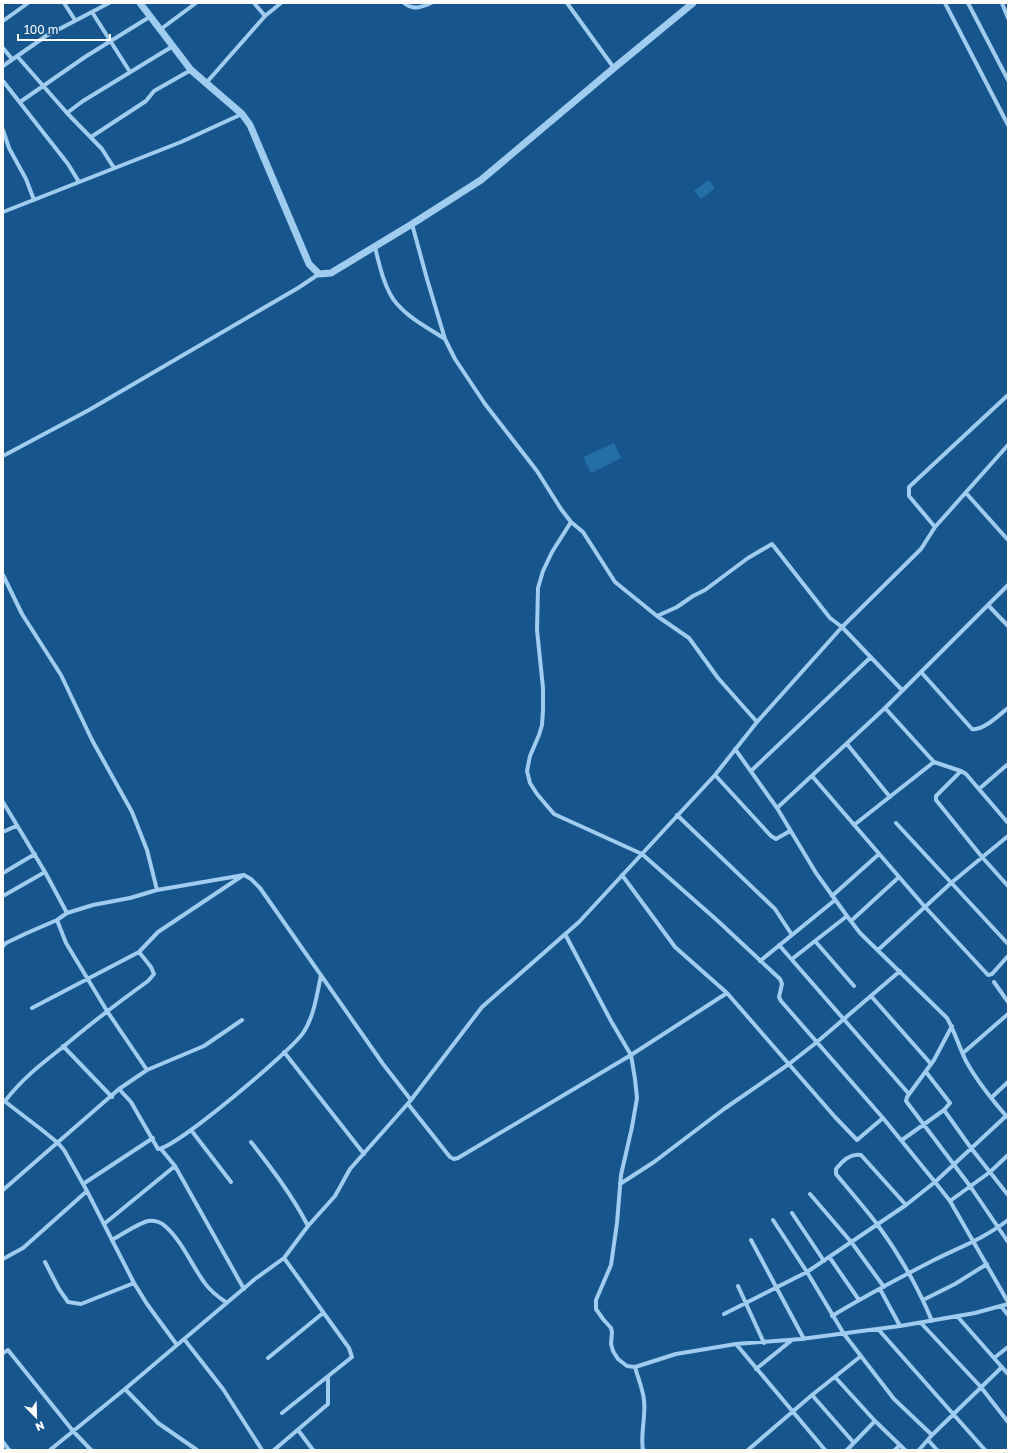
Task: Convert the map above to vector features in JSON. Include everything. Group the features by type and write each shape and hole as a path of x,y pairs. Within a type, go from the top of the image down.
{"street":[{"path":"3,21 28,3"},
{"path":"64,3 75,20"},
{"path":"3,66 46,36 108,3"},
{"path":"140,3 191,70 207,82 242,114 250,125 309,264 319,274"},
{"path":"161,29 196,3"},
{"path":"254,3 265,16"},
{"path":"207,82 265,16 281,3"},
{"path":"404,3 410,8 421,7 431,3"},
{"path":"567,3 614,68"},
{"path":"3,456 89,410 298,288 319,274 331,273 481,180 693,3"},
{"path":"945,3 1008,125"},
{"path":"968,3 1008,80"},
{"path":"1002,3 1008,18"},
{"path":"92,12 130,72"},
{"path":"20,102 86,56 151,16"},
{"path":"67,112 83,100 174,46"},
{"path":"3,48 12,59"},
{"path":"18,56 67,112 91,136 102,149 114,168"},
{"path":"91,136 146,101 154,91 191,70"},
{"path":"3,81 68,164 79,182"},
{"path":"3,212 181,142 242,114"},
{"path":"3,130 9,148 26,179 34,200"},
{"path":"412,224 445,339 455,359 485,404 537,471 561,509 571,522 583,532 615,582 657,616 689,638 718,678 757,722"},
{"path":"375,247 383,279 396,304 414,320 445,339"},
{"path":"935,526 909,496 909,487 1008,395"},
{"path":"50,1450 126,1389 244,1289 284,1258 308,1226 336,1196 350,1169 410,1102 482,1007 579,922 715,775 757,722 842,627 921,549 935,526 1008,445"},
{"path":"966,493 1008,540"},
{"path":"565,934 611,1021 631,1055 637,1098 632,1127 620,1175 617,1223 611,1265 596,1300 596,1309 611,1328 611,1344 618,1359 627,1366 635,1367 676,1354 736,1344 804,1339 921,1323 975,1313 1008,1303 950,1201 902,1140 781,1001 779,997 782,982 719,922 642,854 554,814 530,783 527,771 530,756 542,725 543,710 543,688 538,630 538,588 543,571 552,552 571,522"},
{"path":"657,616 677,607 705,590 748,558 772,544 830,618 842,627 902,690"},
{"path":"3,575 22,614 61,675 92,740 132,812 147,850 157,890"},
{"path":"776,808 848,744 1008,585"},
{"path":"988,605 1008,626"},
{"path":"750,771 871,657"},
{"path":"921,672 972,729 977,730 982,728 1008,708"},
{"path":"885,708 934,762 966,774 1008,823"},
{"path":"848,744 890,797"},
{"path":"724,1314 807,1272 906,1206 1007,1117 980,1083 963,1053 952,1026 947,1018 860,933 816,873 776,808 735,749"},
{"path":"854,825 934,762"},
{"path":"979,789 1008,764"},
{"path":"961,771 936,796 936,798 982,857 1008,886"},
{"path":"715,775 771,836 776,839 790,831"},
{"path":"812,776 925,907 988,975 992,974 1008,956"},
{"path":"3,802 16,826 35,854 67,913"},
{"path":"677,815 775,909 792,935"},
{"path":"1004,819 1008,815"},
{"path":"896,823 1008,944"},
{"path":"3,832 16,826"},
{"path":"878,950 951,883 1008,836"},
{"path":"3,873 35,854"},
{"path":"832,896 879,854"},
{"path":"3,896 45,872"},
{"path":"32,1008 139,952 158,932 244,875"},
{"path":"3,946 6,943 27,933 58,920 67,913 93,905 130,898 157,890 244,875 251,879 260,888 410,1102 450,1157 454,1159 631,1055 727,993"},
{"path":"622,875 674,946 727,993 857,1140 883,1118"},
{"path":"851,921 899,877"},
{"path":"760,961 835,900"},
{"path":"792,959 847,916"},
{"path":"58,920 66,943 147,1070"},
{"path":"815,941 854,986"},
{"path":"779,945 909,1094"},
{"path":"139,952 151,967 154,974 148,981 63,1046 22,1081 4,1100 58,1143 70,1159 134,1283 147,1304 177,1345"},
{"path":"620,1184 654,1162 724,1109 789,1064 900,971"},
{"path":"161,1149 170,1145 192,1130 250,1083 302,1034 309,1022 321,975"},
{"path":"994,982 1008,1002"},
{"path":"871,996 931,1064"},
{"path":"963,1053 1008,1014"},
{"path":"3,1190 119,1089 147,1070 204,1046 242,1020"},
{"path":"952,1026 947,1038 926,1072 909,1094 906,1101 970,1186 1008,1242"},
{"path":"63,1046 112,1096"},
{"path":"284,1052 364,1154"},
{"path":"902,1140 950,1105 950,1102 926,1072"},
{"path":"992,1097 1008,1082"},
{"path":"119,1089 130,1102 153,1138 158,1149 161,1149 175,1166 244,1289"},
{"path":"944,1110 971,1148 1008,1195"},
{"path":"192,1130 231,1182"},
{"path":"83,1184 153,1138"},
{"path":"251,1142 282,1182 296,1203 308,1226"},
{"path":"906,1206 862,1155 857,1154 847,1158 836,1169 836,1174 877,1225 909,1273 932,1321"},
{"path":"950,1201 990,1172 1008,1155"},
{"path":"104,1224 175,1166"},
{"path":"3,1259 23,1248 87,1191"},
{"path":"810,1194 852,1243 882,1288 900,1326"},
{"path":"792,1213 824,1261"},
{"path":"773,1220 807,1272 844,1334 894,1399 932,1435"},
{"path":"832,1316 909,1273 974,1242 998,1228 1008,1220"},
{"path":"112,1240 147,1221 160,1222 176,1239 204,1283 213,1293 227,1303"},
{"path":"751,1240 804,1339"},
{"path":"282,1413 352,1357 349,1348 322,1313 284,1258"},
{"path":"830,1258 859,1300"},
{"path":"46,1262 59,1289 68,1302 81,1304 134,1283"},
{"path":"923,1300 956,1284 987,1264"},
{"path":"738,1286 764,1343"},
{"path":"1000,1306 1008,1315"},
{"path":"268,1358 322,1313"},
{"path":"957,1316 1008,1374"},
{"path":"921,1323 980,1386 1008,1422"},
{"path":"878,1329 985,1450"},
{"path":"184,1340 223,1389 262,1450"},
{"path":"756,1369 792,1340"},
{"path":"736,1344 825,1450"},
{"path":"994,1358 1008,1347"},
{"path":"3,1353 8,1350 90,1450"},
{"path":"750,1449 812,1395 861,1356"},
{"path":"635,1367 644,1400 645,1421 642,1444 643,1450"},
{"path":"919,1450 980,1386 1002,1367"},
{"path":"274,1450 328,1404 328,1376"},
{"path":"835,1377 874,1421 905,1450"},
{"path":"126,1389 158,1423 198,1450"},
{"path":"812,1395 854,1443"},
{"path":"847,1450 874,1421"},
{"path":"298,1430 314,1450"},
{"path":"928,1440 937,1450"},
{"path":"3,1442 9,1450"},
{"path":"895,1450 900,1445"}],"shaded area":[{"path":"709,180 715,188 701,199 694,191"},
{"path":"614,443 621,458 591,473 583,457"}]}
